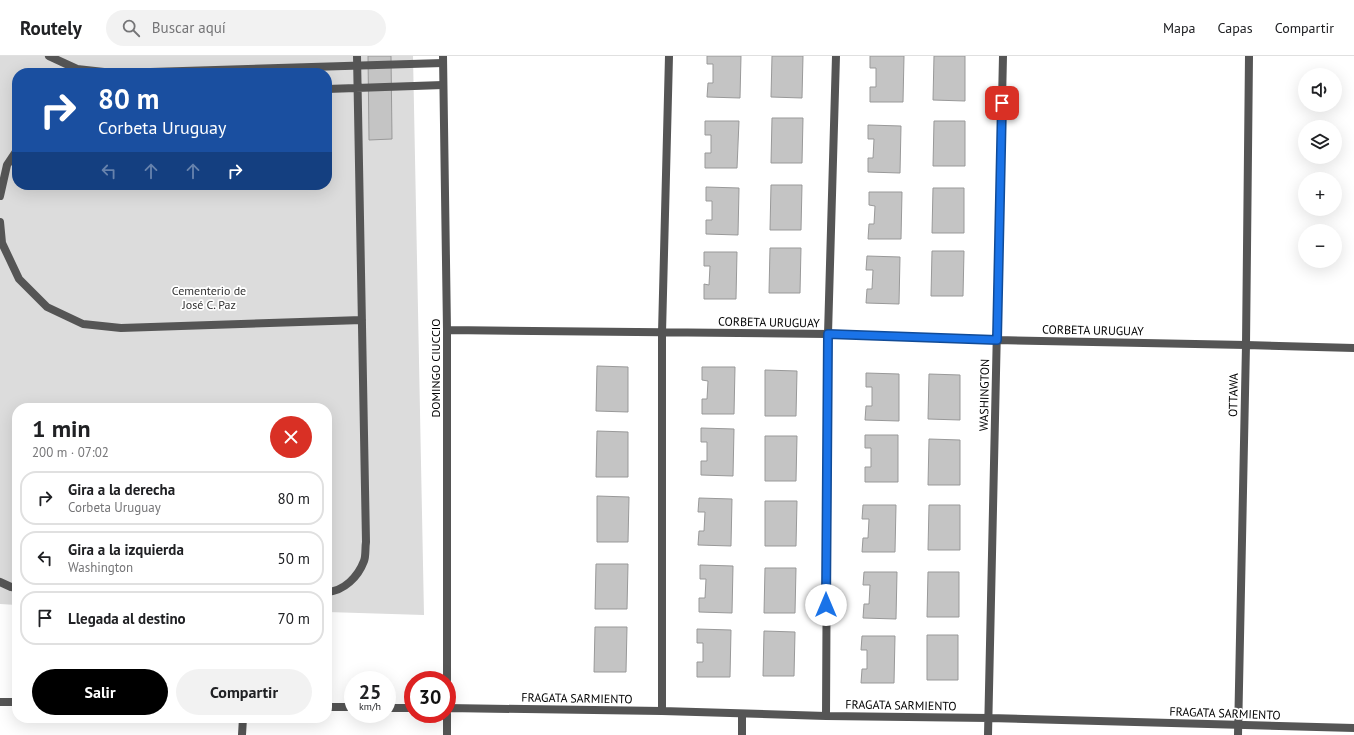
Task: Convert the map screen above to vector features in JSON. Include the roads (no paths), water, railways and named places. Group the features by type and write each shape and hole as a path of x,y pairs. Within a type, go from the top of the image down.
{"street":[{"path":"49,56 67,68"},
{"path":"662,711 662,333 669,56"},
{"path":"826,716 828,334 836,56"},
{"name":"WASHINGTON","path":"988,735 1003,56"},
{"name":"OTTAWA","path":"1238,735 1246,345 1249,56"},
{"path":"210,68 357,60 443,59"},
{"name":"DOMINGO CIUCCIO","path":"443,59 447,330 447,671"},
{"path":"332,592 346,586 356,575 364,561 366,549 357,60"},
{"path":"332,89 443,85"},
{"path":"0,196 7,165 12,158"},
{"path":"0,222 2,243 19,279 47,307 83,324 121,328 362,320"},
{"name":"CORBETA URUGUAY","path":"447,330 828,334 997,340 1354,348"},
{"path":"0,582 12,587"},
{"path":"0,702 12,702"},
{"path":"332,707 344,707"},
{"name":"FRAGATA SARMIENTO","path":"456,708 989,718 1354,728"},
{"path":"742,714 742,735"},
{"path":"242,735 243,723"},
{"path":"447,723 447,735"}],"park label":[{"name":"Cementerio de José C. Paz","path":"209,297"}]}
